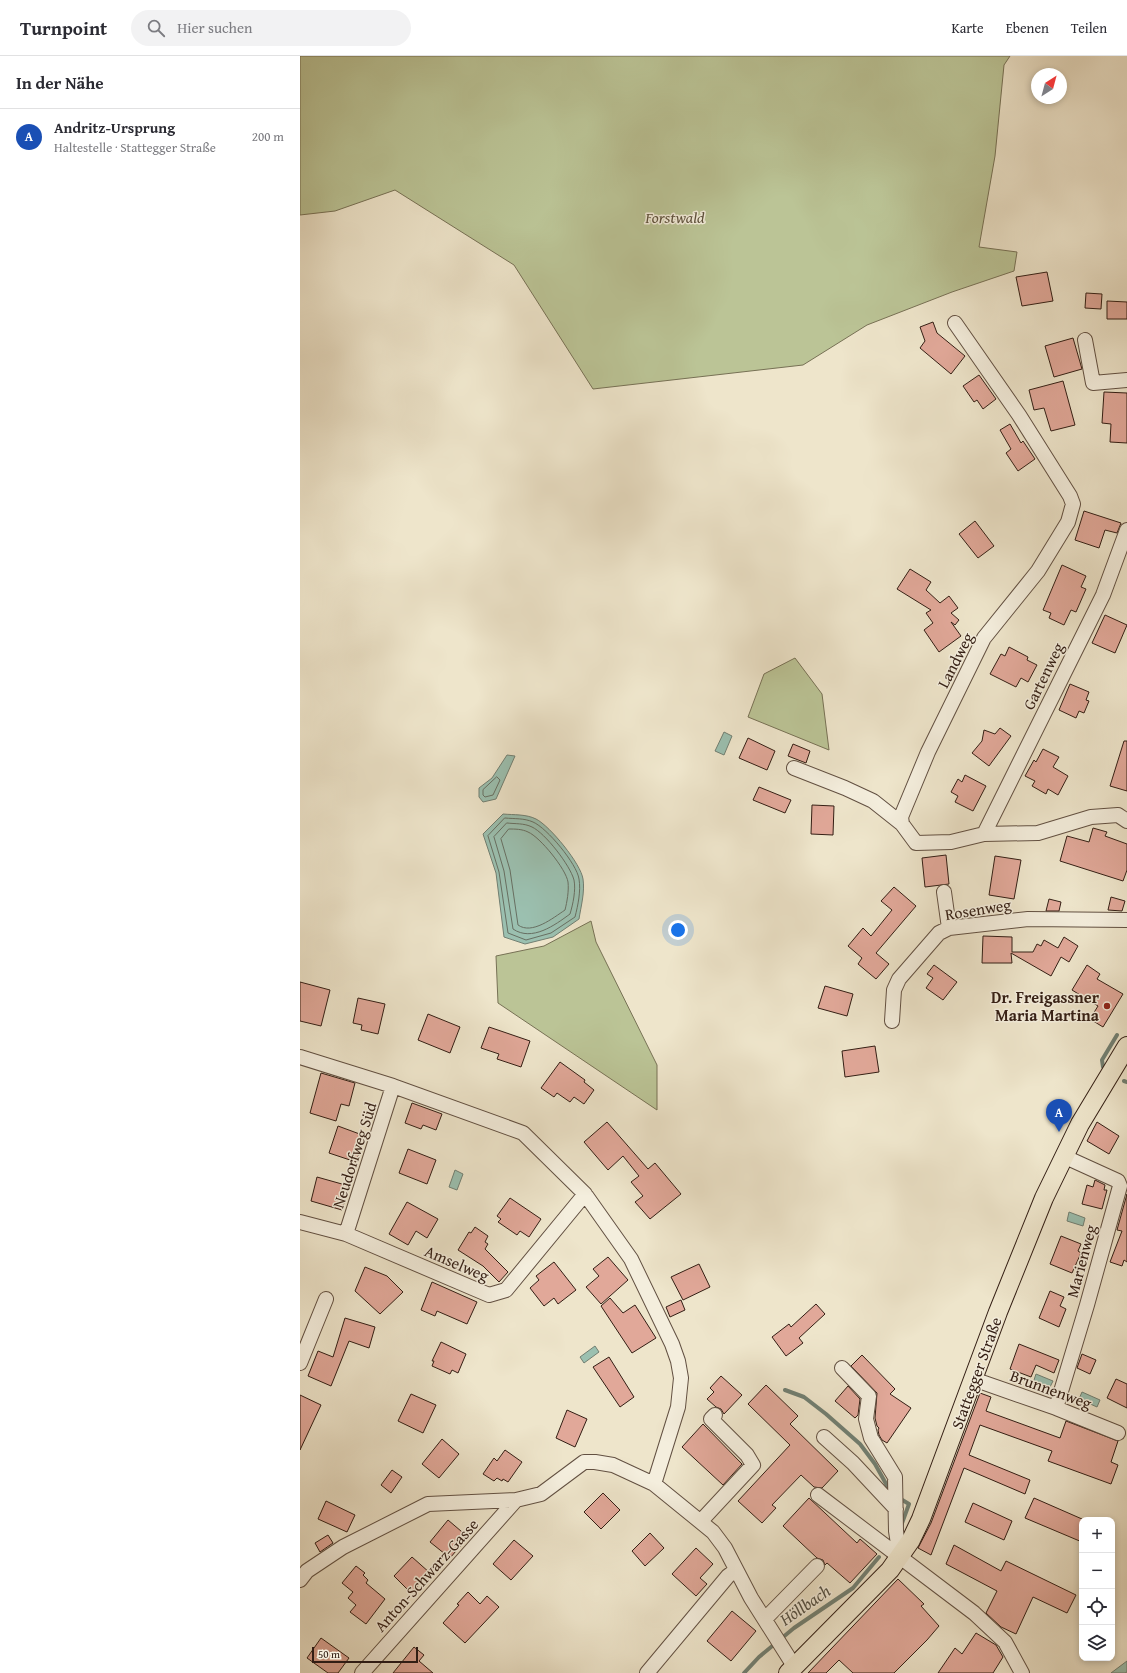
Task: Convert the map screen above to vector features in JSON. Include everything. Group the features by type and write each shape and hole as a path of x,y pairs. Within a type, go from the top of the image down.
{"main road":[{"name":"Stattegger Straße","path":"791,1670 890,1570 900,1557 921,1519 1020,1256 1063,1156 1086,1113 1124,1057"}],"street":[{"name":"Landweg","path":"902,824 901,817 928,752 984,638 1038,571 1068,522 1073,504 1070,496 1020,415 956,323"},
{"path":"1085,340 1093,383 1127,380"},
{"name":"Gartenweg","path":"984,834 1102,595 1127,530"},
{"path":"794,768 845,788 873,801 902,824 916,843 951,842 984,834 1038,833 1091,817 1118,815 1127,821"},
{"path":"944,892 950,928"},
{"name":"Rosenweg","path":"892,1021 894,990 899,979 939,933 950,928 1028,919 1127,920"},
{"path":"300,1057 393,1086 523,1133 585,1194 631,1259 672,1344 678,1361 681,1378 678,1407 654,1484"},
{"name":"Neudorfweg Süd","path":"346,1234 393,1086"},
{"name":"Marienweg","path":"1056,1408 1087,1305 1120,1186 1118,1181 1063,1156"},
{"name":"Amselweg","path":"300,1222 346,1234 489,1296 506,1290 585,1194"},
{"path":"300,1363 326,1299"},
{"path":"842,1368 869,1396 866,1419 871,1438 894,1477 896,1531 900,1557"},
{"name":"Brunnenweg","path":"973,1379 1056,1408 1118,1433"},
{"path":"701,1521 753,1466 747,1455 711,1419 715,1415"},
{"path":"824,1437 853,1463 896,1509"},
{"path":"300,1580 307,1571 342,1547 428,1504 516,1500 541,1494 584,1462 613,1465 654,1484 713,1532 725,1548 751,1598 780,1643 791,1670"},
{"path":"818,1495 974,1613 1005,1642 1022,1673"},
{"name":"Anton-Schwarz-Gasse","path":"362,1673 516,1500"},
{"path":"765,1619 816,1566"},
{"path":"647,1673 728,1576 736,1570"}],"green space":[{"name":"Forstwald","path":"300,56 1010,56 1004,65 995,156 979,247 1017,252 1014,271 952,292 867,325 803,365 593,389 514,265 395,190 335,211 300,215"},
{"path":"795,658 822,694 829,750 748,717 764,674"},
{"path":"591,921 596,942 657,1065 657,1110 498,1003 496,956 544,946"}],"water":[{"path":"724,732 732,736 724,755 715,751"},
{"path":"507,755 515,756 496,799 483,802 479,797 479,788 492,778"},
{"path":"503,814 528,816 542,823 564,846 581,872 584,889 579,919 553,937 525,944 504,937 496,873 483,834"},
{"path":"455,1170 463,1174 457,1190 449,1187"},
{"path":"1069,1212 1085,1218 1083,1226 1067,1221"},
{"path":"595,1346 599,1352 584,1363 580,1357"},
{"path":"1036,1374 1053,1381 1049,1389 1033,1383"},
{"path":"1082,1392 1100,1400 1097,1407 1079,1399"},
{"path":"1127,1661 1127,1672 1111,1673"}],"building":[{"path":"1047,272 1053,301 1022,306 1016,277"},
{"path":"1086,293 1102,294 1101,309 1085,308"},
{"path":"1107,301 1127,302 1127,319 1107,319"},
{"path":"933,322 937,333 965,356 951,374 920,348 925,341 920,327"},
{"path":"1073,338 1082,369 1054,377 1045,346"},
{"path":"979,375 996,399 983,409 977,400 974,402 963,386"},
{"path":"1063,381 1075,425 1051,431 1044,408 1034,410 1029,390"},
{"path":"1104,392 1127,393 1127,443 1110,442 1111,424 1102,423"},
{"path":"1010,424 1021,443 1023,441 1035,459 1018,471 1006,453 1011,449 1000,430"},
{"path":"1084,511 1121,523 1117,533 1105,530 1099,548 1075,540"},
{"path":"975,521 994,546 978,558 959,534"},
{"path":"1062,565 1086,576 1081,587 1086,589 1076,612 1071,610 1064,625 1049,618 1051,613 1043,610"},
{"path":"910,569 931,582 926,590 940,603 949,596 958,608 951,613 959,620 955,625 951,622 961,636 939,652 924,630 933,623 926,613 931,610 897,589"},
{"path":"1105,615 1127,625 1115,653 1092,643"},
{"path":"1009,647 1028,657 1027,660 1037,665 1028,682 1021,678 1016,687 990,674 1001,654 1005,656"},
{"path":"1070,684 1089,692 1086,700 1089,701 1084,713 1079,711 1076,718 1059,710"},
{"path":"1000,728 1011,736 989,766 972,753 982,741 984,730 995,734"},
{"path":"748,738 775,751 767,770 739,758"},
{"path":"1124,741 1127,741 1127,791 1110,786"},
{"path":"793,744 810,751 806,763 788,756"},
{"path":"1043,749 1059,757 1053,767 1068,776 1058,795 1048,789 1046,794 1032,786 1035,781 1025,776 1034,760 1036,762"},
{"path":"965,775 986,786 973,811 955,802 958,796 951,792 958,779 962,782"},
{"path":"759,787 791,800 785,813 753,800"},
{"path":"812,805 834,806 833,835 811,834"},
{"path":"1093,828 1107,832 1105,836 1127,844 1127,870 1123,881 1060,861 1067,836 1089,842"},
{"path":"946,855 949,884 925,887 922,858"},
{"path":"995,856 1021,860 1014,899 989,895"},
{"path":"894,887 916,906 876,953 889,964 876,979 858,964 862,958 848,946 863,928 871,936 892,910 881,901"},
{"path":"1111,897 1125,901 1122,911 1108,910"},
{"path":"1049,899 1061,902 1059,911 1046,911"},
{"path":"983,936 1012,937 1012,952 1033,952 1037,944 1041,946 1044,940 1058,948 1064,937 1078,946 1069,962 1061,957 1051,976 1011,953 1012,963 982,963"},
{"path":"934,965 957,982 943,1000 926,988 933,978 927,974"},
{"path":"1087,965 1100,974 1097,979 1123,994 1103,1027 1090,1019 1098,1006 1072,990"},
{"path":"300,982 330,990 321,1026 300,1021"},
{"path":"825,986 853,994 847,1016 818,1008"},
{"path":"358,998 385,1004 378,1034 361,1030 362,1025 353,1023"},
{"path":"428,1014 460,1027 450,1053 418,1040"},
{"path":"489,1027 530,1041 521,1067 497,1059 499,1054 481,1048"},
{"path":"875,1046 879,1072 845,1077 842,1051"},
{"path":"560,1062 585,1080 584,1082 594,1090 584,1104 574,1097 570,1102 557,1093 554,1097 541,1088"},
{"path":"321,1073 355,1083 349,1106 341,1104 336,1121 310,1113"},
{"path":"412,1103 442,1114 436,1130 423,1125 421,1129 405,1123"},
{"path":"607,1122 648,1169 655,1163 681,1194 650,1219 635,1202 643,1196 631,1182 639,1176 623,1156 608,1170 584,1142"},
{"path":"1097,1122 1119,1136 1109,1154 1087,1141"},
{"path":"338,1126 365,1136 356,1162 329,1153"},
{"path":"408,1149 436,1160 427,1184 399,1173"},
{"path":"317,1177 349,1186 342,1210 311,1201"},
{"path":"1095,1180 1105,1185 1104,1190 1107,1190 1102,1209 1082,1204 1087,1185 1093,1187"},
{"path":"1127,1194 1127,1262 1124,1260 1122,1266 1110,1262 1122,1231 1117,1230"},
{"path":"510,1198 541,1219 529,1237 520,1231 517,1235 498,1222 501,1219 497,1216"},
{"path":"407,1202 438,1219 427,1238 416,1231 408,1245 389,1234"},
{"path":"475,1227 488,1236 485,1242 488,1244 485,1249 508,1272 499,1282 483,1266 458,1250 469,1232 471,1233"},
{"path":"1061,1236 1081,1244 1078,1251 1081,1253 1072,1273 1050,1264"},
{"path":"608,1257 628,1280 601,1304 586,1287 599,1276 593,1269"},
{"path":"554,1262 576,1290 558,1304 554,1298 544,1306 530,1288 539,1280 536,1276"},
{"path":"699,1264 710,1287 683,1300 671,1277"},
{"path":"365,1267 387,1276 403,1292 380,1314 355,1291"},
{"path":"432,1282 477,1302 467,1324 437,1311 435,1316 421,1310"},
{"path":"1050,1291 1064,1297 1060,1306 1066,1309 1059,1327 1039,1318"},
{"path":"610,1298 623,1313 635,1305 656,1338 632,1353 601,1306"},
{"path":"681,1300 685,1310 670,1317 666,1307"},
{"path":"816,1304 825,1314 799,1338 803,1343 786,1356 772,1337 789,1324 791,1327"},
{"path":"345,1318 375,1327 369,1348 349,1341 331,1386 308,1376 318,1351 333,1357"},
{"path":"441,1342 466,1354 458,1373 452,1370 450,1374 432,1366 434,1361 432,1361"},
{"path":"1019,1344 1059,1360 1054,1373 1036,1365 1031,1377 1010,1369"},
{"path":"1082,1354 1096,1360 1090,1374 1077,1368"},
{"path":"862,1355 895,1389 890,1394 911,1408 887,1443 882,1440 879,1435 879,1428 875,1418 877,1393 851,1366"},
{"path":"609,1357 634,1397 620,1407 593,1367"},
{"path":"721,1376 742,1395 724,1414 721,1409 716,1407 707,1399 714,1392 710,1388"},
{"path":"1116,1379 1127,1384 1127,1408 1107,1398"},
{"path":"766,1385 798,1416 790,1424 838,1471 822,1488 814,1487 801,1475 772,1505 776,1508 762,1523 738,1501 790,1445 748,1404"},
{"path":"848,1386 860,1399 858,1415 855,1418 835,1401"},
{"path":"980,1393 991,1397 986,1411 1060,1438 1066,1421 1118,1441 1111,1462 1118,1465 1111,1484 1048,1461 1052,1451 980,1425 969,1455 1030,1480 1025,1494 964,1468 931,1555 918,1548 931,1523"},
{"path":"411,1394 436,1405 423,1433 398,1421"},
{"path":"300,1395 321,1405 300,1450"},
{"path":"567,1410 587,1419 575,1447 556,1438"},
{"path":"703,1424 742,1464 723,1485 682,1447"},
{"path":"442,1439 459,1454 439,1478 422,1464"},
{"path":"505,1450 522,1462 508,1482 497,1478 494,1481 483,1474 494,1458 497,1461"},
{"path":"392,1470 402,1477 391,1493 381,1485"},
{"path":"603,1493 620,1510 601,1529 584,1512"},
{"path":"809,1498 857,1543 860,1539 877,1554 850,1583 827,1563 825,1565 823,1560 817,1558 783,1526"},
{"path":"1034,1498 1079,1518 1079,1541 1025,1518"},
{"path":"326,1501 355,1515 347,1532 318,1519"},
{"path":"973,1503 1012,1521 1004,1540 965,1522"},
{"path":"448,1520 468,1537 450,1558 430,1542"},
{"path":"650,1533 664,1548 645,1566 632,1551"},
{"path":"328,1535 333,1543 320,1552 315,1543"},
{"path":"514,1540 533,1556 511,1580 493,1564"},
{"path":"954,1545 1001,1571 1006,1561 1076,1595 1067,1613 1033,1597 1016,1634 1001,1627 986,1613 997,1591 946,1564"},
{"path":"696,1548 713,1564 700,1578 707,1584 696,1596 672,1574"},
{"path":"412,1557 430,1573 411,1593 394,1576"},
{"path":"356,1566 365,1573 363,1575 368,1580 366,1583 385,1599 366,1624 350,1612 356,1605 348,1598 353,1592 342,1583"},
{"path":"898,1579 924,1604 921,1606 939,1626 927,1640 894,1673 853,1673 839,1660 826,1673 808,1673"},
{"path":"468,1592 480,1604 487,1596 499,1607 465,1643 443,1623"},
{"path":"732,1611 756,1631 731,1661 707,1641"},
{"path":"976,1633 996,1645 1003,1657 993,1673 938,1673 955,1648 962,1654"},
{"path":"321,1638 349,1658 338,1673 328,1673 307,1658"},
{"path":"414,1647 424,1655 419,1661 433,1673 393,1673"}],"waterway":[{"name":"Höllbach","path":"1103,1067 1102,1060 1117,1035"},
{"path":"785,1390 804,1397 860,1444 875,1464 890,1491"},
{"name":"Höllbach","path":"899,1498 909,1504 901,1526"},
{"name":"Höllbach","path":"744,1673 759,1657 794,1628 853,1588 879,1557"}],"place":[{"name":"Dr. Freigassner Maria Martina","path":"1107,1006"},
{"name":"Andritz-Ursprung","path":"1059,1132"}]}
